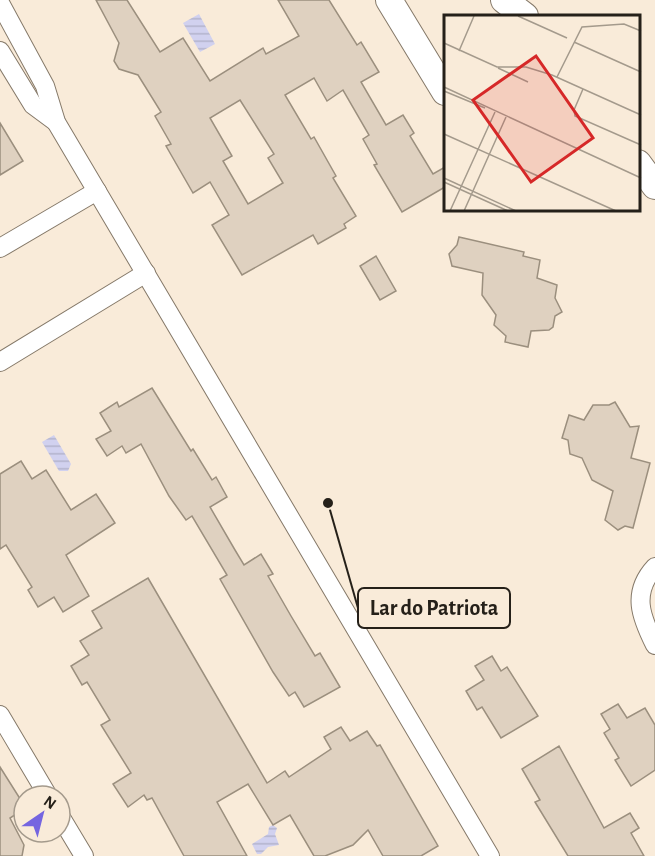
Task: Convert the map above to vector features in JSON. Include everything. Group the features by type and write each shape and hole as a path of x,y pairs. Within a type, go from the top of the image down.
{"street":[{"path":"388,0 444,90"},
{"path":"504,0 524,15"},
{"path":"0,3 45,86 56,122 490,856"},
{"path":"0,51 29,100 56,122"},
{"path":"640,164 655,186"},
{"path":"0,248 97,191"},
{"path":"0,362 146,273"},
{"path":"655,567 646,577 639,600 642,618 655,645"},
{"path":"0,715 41,784"},
{"path":"72,836 84,856"}],"water":[{"path":"199,14 215,44 200,52 183,23"},
{"path":"54,435 71,464 68,471 59,471 42,442"},
{"path":"273,825 277,828 275,834 279,845 268,847 261,854 257,854 252,844 268,834 269,827"}],"building":[{"path":"96,0 127,0 160,52 183,38 210,81 263,48 266,54 299,36 278,0 329,0 357,45 361,42 379,72 361,82 386,125 403,115 414,133 410,136 433,174 444,168 444,188 402,212 374,165 377,164 363,139 369,135 343,90 327,101 314,78 285,95 311,139 314,137 336,176 333,178 356,216 344,224 346,228 318,244 313,235 242,275 212,225 229,215 210,182 193,193 166,146 171,144 155,116 161,112 138,75 119,69 114,61 119,43","holes":["240,100 274,154 268,158 283,183 248,204 223,161 232,156 210,118"]},
{"path":"0,123 23,161 0,175"},
{"path":"459,237 524,252 523,256 540,260 537,278 557,285 555,298 562,312 555,316 553,327 549,330 531,331 528,347 505,342 506,336 494,325 496,315 482,295 483,273 452,266 449,254 457,245"},
{"path":"376,256 396,291 380,300 360,266"},
{"path":"152,388 191,451 193,449 212,480 216,477 227,497 210,507 244,565 261,554 273,574 268,576 291,616 315,656 320,653 340,687 304,707 295,692 289,696 273,672 220,579 227,575 192,516 186,520 169,496 141,444 126,453 122,446 107,456 96,439 111,431 100,413 117,402 119,407"},
{"path":"615,402 630,427 639,426 631,458 650,463 633,528 625,526 618,530 605,520 613,491 592,480 582,458 570,454 568,440 562,438 569,415 584,420 593,405 609,405"},
{"path":"21,461 32,479 46,470 71,510 96,494 115,523 66,555 89,596 63,612 54,597 38,607 28,590 32,587 6,545 0,549 0,474"},
{"path":"148,578 267,783 285,771 289,777 331,749 324,737 341,727 350,741 367,731 377,746 380,745 438,846 421,856 383,856 368,830 353,845 325,856 314,856 290,815 273,825 248,784 217,802 247,856 184,856 152,798 147,800 144,795 128,807 113,784 131,773 101,725 110,720 87,682 82,685 71,666 89,655 80,641 102,628 92,611"},
{"path":"492,656 501,671 507,667 538,716 501,738 482,707 477,710 466,691 484,680 475,666"},
{"path":"618,704 627,718 645,708 655,725 655,770 631,786 615,760 619,758 604,733 610,729 601,714"},
{"path":"559,746 604,828 630,813 639,828 631,833 644,856 568,856 535,802 540,800 522,769"},
{"path":"0,767 12,786 12,817 10,818 12,844 24,845 22,856 0,856"}],"place":[{"name":"Lar do Patriota","path":"328,503"}]}
